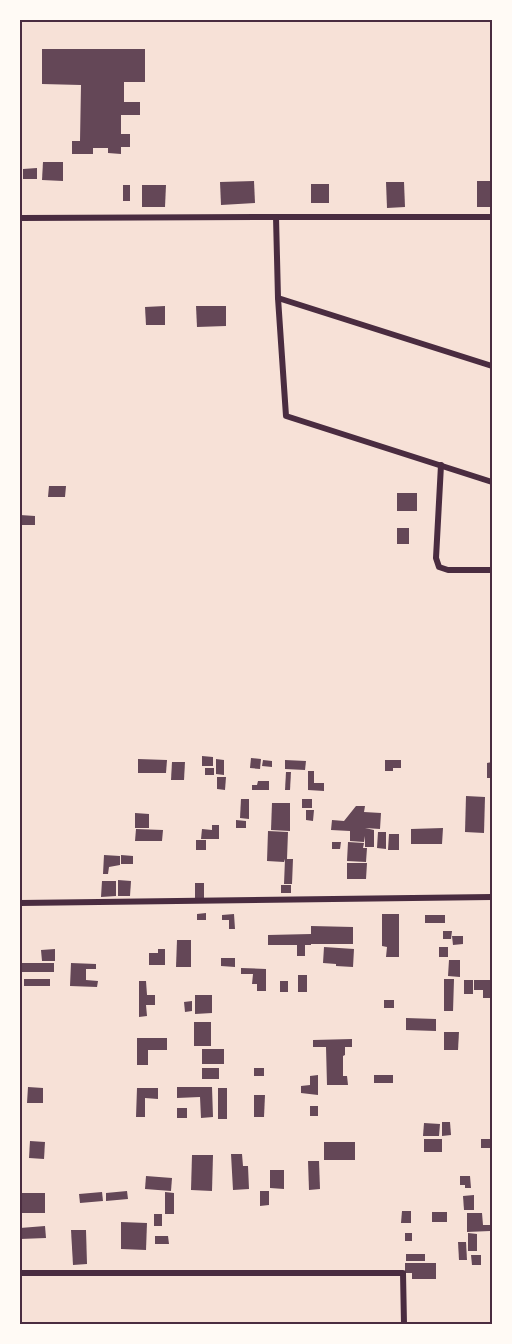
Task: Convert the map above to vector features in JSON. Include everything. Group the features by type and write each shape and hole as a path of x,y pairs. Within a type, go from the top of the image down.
{"street":[{"path":"276,217 278,298 286,416 492,482"},
{"path":"20,218 492,217"},
{"path":"278,298 492,366"},
{"path":"441,465 436,558 439,567 448,570 492,570"},
{"path":"20,903 492,897"},
{"path":"20,1274 403,1273 404,1324"}],"building":[{"path":"42,49 145,49 145,82 124,82 124,102 140,102 140,115 121,115 121,134 130,134 130,147 121,147 121,154 108,153 108,148 93,148 93,154 72,154 72,141 80,141 81,85 42,84"},
{"path":"43,162 63,162 63,181 42,180"},
{"path":"37,168 37,179 23,179 23,169"},
{"path":"254,181 255,203 221,205 220,182"},
{"path":"477,181 492,181 492,207 477,207"},
{"path":"386,182 404,182 405,207 387,208"},
{"path":"311,184 329,184 329,203 311,203"},
{"path":"123,185 130,185 130,201 123,201"},
{"path":"142,185 166,185 165,207 142,207"},
{"path":"165,306 165,325 146,325 145,307"},
{"path":"196,306 226,306 226,326 197,327"},
{"path":"49,486 66,486 65,497 48,497"},
{"path":"397,493 417,493 417,511 397,511"},
{"path":"20,515 35,516 35,525 20,525"},
{"path":"397,528 409,528 409,544 397,544"},
{"path":"202,756 213,757 213,766 202,766"},
{"path":"251,758 261,759 260,769 250,768"},
{"path":"138,759 167,760 166,773 138,773"},
{"path":"216,759 224,760 224,775 216,774"},
{"path":"263,760 272,761 272,767 262,766"},
{"path":"285,760 306,761 305,770 285,769"},
{"path":"385,760 401,760 401,768 385,771"},
{"path":"172,762 185,762 184,780 171,780"},
{"path":"492,762 492,778 487,778 487,763"},
{"path":"205,768 214,768 214,775 205,775"},
{"path":"308,771 314,771 314,783 324,783 324,791 308,790"},
{"path":"286,772 291,772 290,790 285,790"},
{"path":"217,777 226,777 225,790 217,789"},
{"path":"258,781 269,781 269,790 252,790 252,785 257,785"},
{"path":"466,796 485,797 484,833 465,832"},
{"path":"241,799 249,799 249,819 240,818"},
{"path":"302,799 312,799 312,808 302,808"},
{"path":"272,803 290,803 290,831 271,830"},
{"path":"356,806 365,806 364,812 381,813 380,829 365,828 374,830 374,847 365,847 365,836 364,842 350,841 350,831 331,830 332,820 344,821"},
{"path":"306,810 314,810 313,821 306,820"},
{"path":"135,813 149,814 149,828 135,828"},
{"path":"236,820 246,821 246,828 236,828"},
{"path":"212,825 219,825 219,839 201,839 202,829 212,830"},
{"path":"443,828 442,844 411,844 411,829"},
{"path":"136,829 163,830 162,841 135,841"},
{"path":"268,831 288,832 287,859 293,859 292,884 284,884 285,859 284,862 267,861"},
{"path":"378,832 386,832 386,849 377,848"},
{"path":"389,834 399,834 399,850 388,850"},
{"path":"196,840 206,840 206,850 196,850"},
{"path":"332,842 341,842 340,849 332,849"},
{"path":"348,842 364,843 363,848 367,848 366,862 347,861"},
{"path":"104,855 120,856 120,865 109,867 108,874 103,874"},
{"path":"121,855 133,856 133,864 121,864"},
{"path":"347,863 367,863 366,879 347,879"},
{"path":"118,880 131,881 130,896 118,896"},
{"path":"102,881 116,881 116,896 101,897"},
{"path":"195,883 204,883 204,898 195,898"},
{"path":"281,885 291,885 291,893 281,893"},
{"path":"206,913 206,920 197,920 197,914"},
{"path":"234,914 235,929 229,929 229,920 222,920 222,915"},
{"path":"382,914 399,914 399,957 386,957 387,947 382,946"},
{"path":"425,915 445,915 445,923 425,923"},
{"path":"311,926 353,927 353,944 305,945 305,956 297,956 297,945 268,945 268,935 311,934"},
{"path":"443,931 452,931 451,939 443,939"},
{"path":"452,936 463,936 463,944 453,945"},
{"path":"177,940 191,940 191,967 176,967"},
{"path":"324,947 354,949 353,967 323,963"},
{"path":"439,947 448,947 448,957 439,957"},
{"path":"55,949 55,961 42,961 41,950"},
{"path":"158,949 165,949 165,965 149,965 149,953 158,953"},
{"path":"221,958 235,958 235,967 221,966"},
{"path":"449,960 460,960 460,977 448,976"},
{"path":"20,963 54,963 54,972 20,972"},
{"path":"71,963 96,964 96,969 86,969 86,980 98,981 97,987 70,986"},
{"path":"241,968 266,969 266,991 257,991 257,984 252,984 253,974 241,974"},
{"path":"298,975 307,975 307,992 298,992"},
{"path":"24,979 50,979 50,986 24,986"},
{"path":"444,979 454,979 453,1011 444,1011"},
{"path":"464,980 473,980 473,994 464,994"},
{"path":"474,980 492,980 492,998 483,998 483,990 474,990"},
{"path":"139,981 146,981 147,995 155,995 155,1005 146,1005 147,1016 139,1017"},
{"path":"280,981 288,981 288,992 280,992"},
{"path":"195,995 212,995 212,1013 195,1014"},
{"path":"384,1000 394,1000 394,1008 384,1008"},
{"path":"192,1001 192,1011 185,1012 184,1002"},
{"path":"406,1018 436,1019 436,1031 406,1030"},
{"path":"194,1022 211,1022 211,1046 194,1046"},
{"path":"444,1032 459,1032 458,1050 444,1050"},
{"path":"137,1038 167,1038 167,1050 148,1050 148,1065 137,1065"},
{"path":"352,1039 352,1047 345,1047 343,1056 343,1076 347,1076 348,1085 327,1085 326,1047 313,1047 313,1040"},
{"path":"202,1049 224,1049 224,1064 202,1064"},
{"path":"202,1068 219,1068 219,1079 202,1079"},
{"path":"254,1068 264,1068 264,1076 254,1076"},
{"path":"318,1075 318,1095 301,1093 301,1086 310,1085 310,1076"},
{"path":"374,1075 393,1075 393,1083 374,1083"},
{"path":"28,1087 43,1088 43,1103 27,1103"},
{"path":"177,1087 212,1087 213,1117 201,1118 200,1097 177,1098"},
{"path":"137,1088 158,1088 158,1099 145,1098 145,1117 136,1117"},
{"path":"218,1088 227,1088 227,1119 218,1119"},
{"path":"254,1095 265,1095 264,1117 254,1117"},
{"path":"310,1106 318,1106 318,1116 310,1116"},
{"path":"177,1108 187,1108 187,1118 177,1118"},
{"path":"442,1122 450,1122 451,1135 442,1136"},
{"path":"424,1123 440,1124 439,1136 423,1136"},
{"path":"424,1139 442,1139 442,1152 424,1152"},
{"path":"481,1139 490,1139 490,1148 481,1148"},
{"path":"30,1141 45,1142 44,1159 29,1158"},
{"path":"324,1142 355,1142 355,1160 324,1160"},
{"path":"231,1154 242,1154 243,1166 248,1166 249,1189 233,1190"},
{"path":"192,1155 213,1155 212,1191 191,1190"},
{"path":"308,1161 319,1161 320,1189 309,1190"},
{"path":"270,1170 284,1170 284,1189 270,1188"},
{"path":"146,1176 172,1178 171,1191 145,1189"},
{"path":"460,1176 470,1176 471,1188 460,1185"},
{"path":"127,1191 128,1199 106,1201 106,1193"},
{"path":"260,1191 269,1191 269,1205 260,1206"},
{"path":"102,1192 103,1201 80,1203 79,1194"},
{"path":"165,1192 174,1193 174,1214 165,1214"},
{"path":"20,1193 45,1193 45,1213 20,1213"},
{"path":"474,1195 474,1210 464,1210 463,1196"},
{"path":"402,1211 411,1211 411,1223 401,1223"},
{"path":"432,1212 447,1212 447,1222 432,1222"},
{"path":"467,1213 482,1213 483,1225 490,1225 490,1231 467,1232"},
{"path":"154,1214 162,1214 162,1226 154,1226"},
{"path":"121,1222 147,1223 146,1250 121,1249"},
{"path":"45,1226 46,1238 20,1239 20,1228"},
{"path":"71,1230 86,1230 87,1264 73,1265"},
{"path":"405,1233 412,1233 412,1241 405,1241"},
{"path":"468,1233 477,1234 477,1251 468,1251"},
{"path":"155,1236 168,1236 169,1244 155,1244"},
{"path":"458,1242 466,1242 467,1260 459,1260"},
{"path":"406,1254 425,1254 425,1261 406,1261"},
{"path":"471,1255 481,1255 481,1265 472,1265"},
{"path":"405,1263 436,1263 436,1279 412,1279 412,1273 405,1273"}]}
